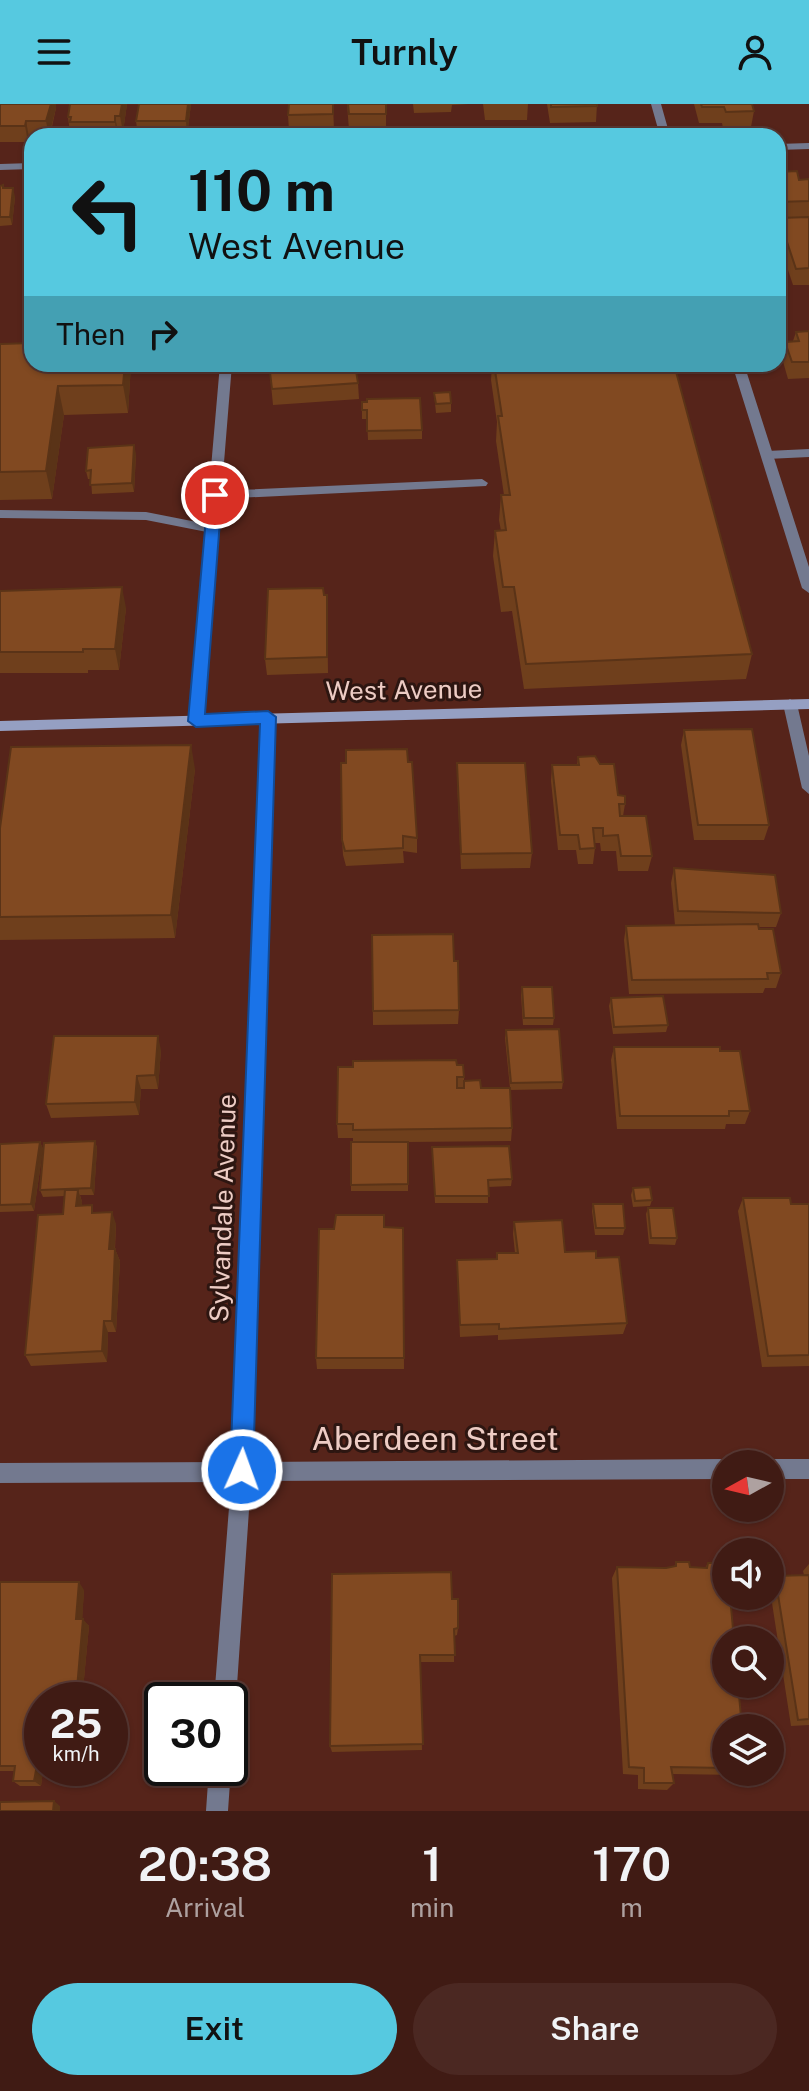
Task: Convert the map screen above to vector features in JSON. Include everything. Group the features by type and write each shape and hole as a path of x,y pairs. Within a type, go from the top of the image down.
{"main road":[{"name":"West Avenue","path":"0,726 809,704"}],"street":[{"path":"656,104 663,128"},
{"path":"786,147 809,146"},
{"path":"0,167 24,166"},
{"path":"196,721 225,372"},
{"path":"741,372 809,588"},
{"path":"767,455 809,453"},
{"path":"215,495 482,483"},
{"path":"0,514 146,516 212,529"},
{"path":"790,704 809,788"},
{"name":"Sylvandale Avenue","path":"226,1682 242,1470 268,717"},
{"name":"Aberdeen Street","path":"0,1473 712,1469"},
{"path":"784,1469 809,1469"},
{"path":"217,1811 219,1786"}],"building":[{"path":"0,104 51,104 46,121 26,121 25,126 0,126"},
{"path":"70,104 122,104 120,116 115,116 115,122 70,122"},
{"path":"139,104 188,104 186,121 136,121"},
{"path":"289,104 333,104 333,114 288,115"},
{"path":"348,104 386,104 386,114 349,114"},
{"path":"551,104 597,104 597,106 551,107"},
{"path":"701,104 752,104 754,111 726,112 724,107 702,107"},
{"path":"797,171 799,180 809,179 809,201 786,202 786,172"},
{"path":"3,185 3,188 13,188 10,217 0,217 0,186"},
{"path":"809,217 809,268 796,269 786,239 786,218"},
{"path":"809,331 809,362 792,362 786,342 799,341 796,332"},
{"path":"24,343 24,372 124,372 123,385 58,386 46,471 0,472 0,344"},
{"path":"270,372 356,372 358,383 272,389"},
{"path":"495,372 676,372 752,654 526,664 514,587 503,587 495,531 506,530 501,495 510,495 498,416 502,416"},
{"path":"450,392 451,403 436,404 434,393"},
{"path":"420,398 422,430 367,431 367,410 362,410 362,402 367,402 367,399"},
{"path":"134,445 132,483 90,485 91,470 86,471 88,448"},
{"path":"122,587 115,649 0,652 0,591"},
{"path":"323,588 324,595 327,595 327,657 265,659 268,589"},
{"path":"752,729 769,825 698,825 684,730"},
{"path":"191,745 171,915 0,917 0,828 11,747"},
{"path":"407,749 408,762 412,762 417,838 403,836 403,848 345,851 342,840 341,763 346,763 346,750"},
{"path":"595,756 600,764 614,764 618,795 625,796 625,804 619,804 620,816 646,816 652,856 621,856 618,835 603,836 603,828 593,828 595,848 580,849 578,835 560,835 552,765 579,765 578,757"},
{"path":"457,763 525,763 532,853 461,854"},
{"path":"674,868 775,875 781,913 678,911"},
{"path":"758,924 759,929 773,929 781,973 767,973 768,979 632,980 626,926"},
{"path":"453,934 454,961 458,961 459,1010 373,1011 372,935"},
{"path":"522,987 552,987 554,1018 524,1018"},
{"path":"663,996 668,1025 614,1027 611,998"},
{"path":"559,1029 563,1082 511,1083 506,1030"},
{"path":"54,1036 158,1036 155,1075 137,1076 135,1102 46,1104"},
{"path":"614,1047 720,1047 720,1051 740,1051 750,1111 729,1111 729,1116 620,1116"},
{"path":"456,1060 457,1065 463,1065 464,1077 457,1077 457,1088 464,1088 464,1081 480,1080 481,1088 510,1088 512,1128 353,1130 353,1124 337,1124 338,1067 353,1067 353,1061"},
{"path":"95,1141 91,1188 40,1190 44,1143"},
{"path":"40,1142 31,1204 0,1205 0,1144"},
{"path":"351,1142 408,1142 408,1184 351,1185"},
{"path":"509,1146 512,1179 488,1180 489,1196 435,1196 432,1147"},
{"path":"650,1187 652,1200 635,1201 633,1188"},
{"path":"65,1190 78,1190 76,1206 92,1205 92,1213 112,1212 109,1249 115,1249 112,1321 104,1321 102,1351 25,1355 38,1215 63,1214"},
{"path":"743,1198 790,1198 791,1204 809,1204 809,1355 768,1356"},
{"path":"593,1204 623,1204 625,1228 596,1228"},
{"path":"648,1208 673,1208 677,1238 651,1238"},
{"path":"336,1215 384,1215 384,1227 403,1228 404,1358 316,1358 319,1229 334,1229"},
{"path":"562,1220 565,1252 596,1251 596,1258 619,1257 627,1323 499,1329 499,1324 460,1325 457,1260 497,1259 497,1253 518,1253 514,1222"},
{"path":"676,1562 689,1562 690,1567 707,1568 708,1563 712,1563 712,1610 731,1610 733,1626 712,1626 712,1698 739,1698 741,1714 712,1714 712,1768 671,1767 674,1783 644,1783 644,1768 629,1767 617,1567 676,1566"},
{"path":"451,1572 452,1599 458,1599 455,1655 420,1655 423,1744 330,1746 332,1574"},
{"path":"809,1575 809,1719 798,1720 780,1610 784,1610 784,1576"},
{"path":"0,1582 79,1582 76,1619 83,1619 78,1682 24,1682 24,1781 13,1781 15,1766 0,1766"},
{"path":"54,1801 53,1811 0,1811 0,1802"}],"route":[{"path":"215,495 196,721 268,717 242,1470"}]}
